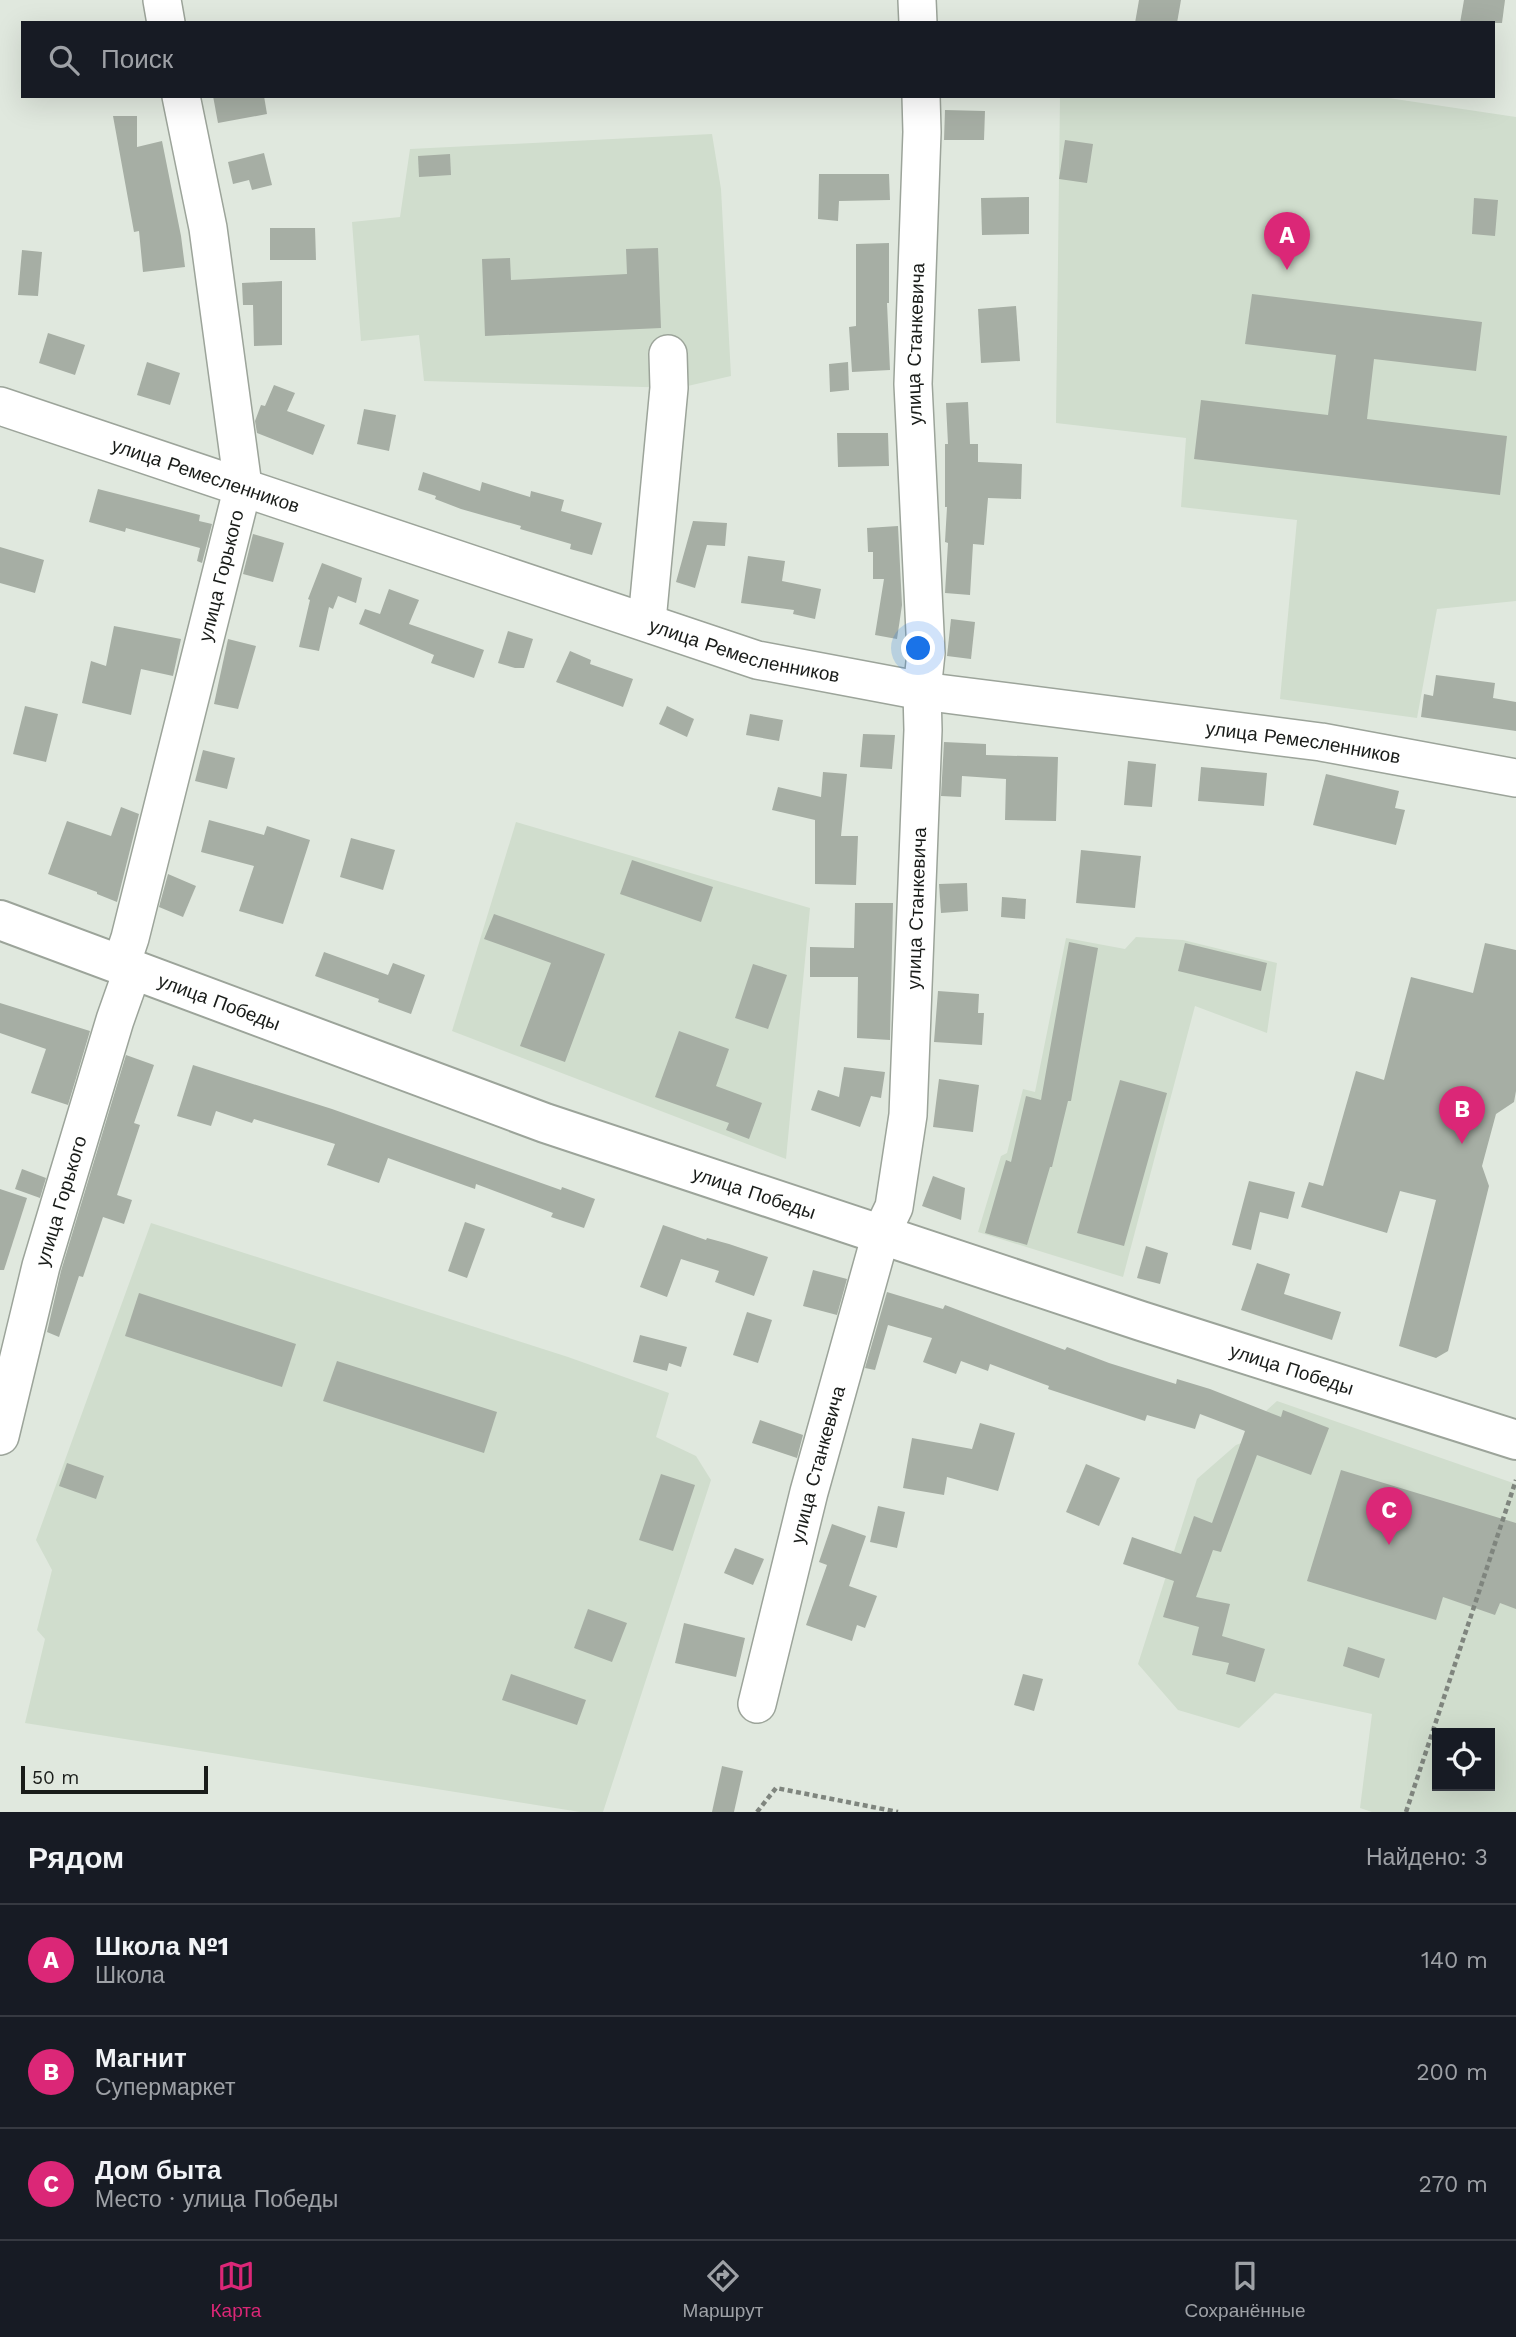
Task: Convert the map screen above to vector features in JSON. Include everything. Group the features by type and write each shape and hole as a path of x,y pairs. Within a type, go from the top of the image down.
{"main road":[{"name":"улица Победы","path":"0,920 545,1123 1154,1325 1516,1440"}],"street":[{"path":"162,0 166,21"},
{"path":"917,0 918,21"},
{"name":"улица Горького","path":"0,1436 41,1266 115,1020 127,967 130,938 243,486 208,228 181,98"},
{"name":"улица Станкевича","path":"757,1704 809,1492 881,1234 894,1207 908,1115 923,730 922,691 926,653 913,384 922,145 921,98"},
{"path":"647,621 669,388 668,354"},
{"name":"улица Ремесленников","path":"0,406 757,660 922,691 1321,742 1516,778"}],"path":[{"path":"1406,1812 1516,1480"},
{"path":"757,1812 776,1788 898,1812"}],"shaded area":[{"path":"1060,98 1388,98 1516,117 1516,601 1437,609 1417,718 1280,699 1297,520 1181,507 1186,438 1056,423"},
{"path":"712,134 721,189 731,376 679,388 424,381 419,335 361,341 352,222 400,217 410,149"},
{"path":"516,822 810,908 786,1159 452,1031"},
{"path":"1136,937 1183,940 1277,963 1267,1033 1195,1006 1123,1277 978,1232 1001,1156 1007,1153 1023,1089 1035,1092 1066,938 1125,949"},
{"path":"151,1223 568,1357 669,1393 656,1437 696,1456 711,1480 603,1812 580,1812 25,1723 45,1639 37,1630 52,1570 36,1540"},
{"path":"1277,1401 1516,1484 1516,1812 1372,1812 1360,1808 1372,1714 1275,1693 1239,1728 1178,1710 1138,1664 1197,1479 1236,1445 1253,1439 1267,1410"}],"building":[{"path":"1139,0 1181,0 1177,21 1135,21"},
{"path":"1464,0 1505,0 1502,23 1460,21"},
{"path":"213,98 264,98 267,114 218,123"},
{"path":"945,110 985,111 984,140 944,140"},
{"path":"113,116 137,116 137,147 162,141 185,267 143,272 139,231 134,232"},
{"path":"1065,140 1093,144 1087,183 1059,179"},
{"path":"264,153 272,185 252,190 249,180 233,184 228,162"},
{"path":"450,154 451,175 419,177 418,156"},
{"path":"819,174 889,174 890,200 839,201 838,221 818,219"},
{"path":"1029,197 1029,234 982,235 981,198"},
{"path":"1474,198 1498,200 1495,236 1472,234"},
{"path":"270,228 315,228 316,260 270,260"},
{"path":"889,243 887,303 890,370 852,372 849,327 856,326 856,244"},
{"path":"658,248 661,328 485,336 482,259 510,258 511,280 627,274 626,249"},
{"path":"22,250 42,252 38,296 18,295"},
{"path":"282,281 282,345 254,346 253,305 243,305 242,283"},
{"path":"1252,294 1482,322 1476,371 1374,359 1367,419 1507,436 1500,495 1194,459 1201,400 1328,415 1336,355 1245,344"},
{"path":"1016,306 1020,361 981,363 978,309"},
{"path":"48,333 85,345 75,375 39,363"},
{"path":"147,362 180,373 170,405 137,395"},
{"path":"848,362 849,390 830,392 829,364"},
{"path":"274,385 295,393 287,411 325,425 313,455 257,433 255,421 261,405 265,406"},
{"path":"968,402 970,444 978,444 978,462 1022,464 1021,499 988,498 984,545 973,544 970,595 945,593 948,543 945,542 945,444 948,444 946,403"},
{"path":"364,409 396,415 389,451 357,444"},
{"path":"837,433 888,433 889,466 838,467"},
{"path":"423,472 480,491 482,482 530,497 531,491 564,500 561,511 602,523 592,555 570,549 571,544 520,529 521,526 435,499 436,496 418,490"},
{"path":"98,489 200,515 199,521 212,524 202,563 197,561 200,548 126,528 125,532 89,522"},
{"path":"693,521 727,523 725,546 707,545 695,588 676,582"},
{"path":"898,526 902,605 897,639 875,635 884,579 873,579 873,552 868,552 867,528"},
{"path":"253,534 284,543 273,582 243,574"},
{"path":"0,547 44,560 35,593 0,583"},
{"path":"748,556 785,561 782,581 821,589 815,619 793,614 794,610 741,603"},
{"path":"322,563 362,578 356,603 338,596 333,609 329,607 319,651 299,647 310,600 308,599"},
{"path":"389,589 419,600 409,624 484,650 474,678 431,663 434,655 359,624 365,609 380,614"},
{"path":"951,619 975,622 971,659 947,656"},
{"path":"114,626 181,639 173,676 141,669 131,715 82,703 91,661 106,666"},
{"path":"508,631 533,639 524,668 498,663"},
{"path":"228,639 256,646 238,709 214,704"},
{"path":"570,651 591,660 590,664 633,679 623,707 556,682"},
{"path":"1436,675 1495,683 1493,698 1516,702 1516,731 1421,717 1424,694 1433,696"},
{"path":"25,706 58,714 46,762 13,754"},
{"path":"667,706 694,719 687,737 659,724"},
{"path":"750,714 783,720 779,741 746,735"},
{"path":"863,734 895,735 892,769 860,767"},
{"path":"944,742 986,744 986,755 1058,757 1056,821 1005,820 1006,779 962,776 961,797 941,796"},
{"path":"203,750 235,758 227,789 195,781"},
{"path":"1128,761 1156,764 1152,807 1124,805"},
{"path":"1201,767 1267,773 1264,806 1198,801"},
{"path":"823,772 847,774 841,836 858,836 856,885 815,884 815,820 772,810 778,787 821,797"},
{"path":"1326,774 1399,791 1395,808 1405,810 1396,845 1313,825"},
{"path":"121,807 139,814 117,902 48,874 67,821 111,836"},
{"path":"209,820 264,835 267,826 310,840 283,924 239,911 254,866 201,852"},
{"path":"351,838 395,850 383,890 340,877"},
{"path":"1081,850 1141,856 1135,908 1076,903"},
{"path":"632,860 713,887 701,922 620,894"},
{"path":"168,874 196,886 183,917 159,907"},
{"path":"967,883 968,911 941,913 939,884"},
{"path":"1002,897 1026,899 1025,919 1001,917"},
{"path":"855,903 893,903 890,1040 857,1038 858,977 810,977 810,947 854,948"},
{"path":"494,914 605,954 565,1062 520,1046 551,963 484,939"},
{"path":"1069,942 1098,948 1071,1101 1068,1101 1052,1167 1027,1245 985,1233 1006,1160 1011,1162 1026,1096 1041,1100"},
{"path":"1185,943 1267,963 1261,991 1178,971"},
{"path":"1485,943 1516,950 1516,1091 1514,1102 1496,1114 1482,1166 1489,1186 1448,1351 1436,1358 1399,1346 1436,1200 1400,1191 1387,1233 1301,1207 1309,1182 1323,1186 1356,1071 1384,1080 1411,977 1473,993"},
{"path":"324,952 388,975 393,963 425,975 411,1014 378,1002 379,999 315,976"},
{"path":"753,964 787,975 768,1029 735,1018"},
{"path":"938,991 979,994 978,1013 984,1013 982,1045 934,1042"},
{"path":"0,1003 90,1031 68,1105 31,1093 46,1049 0,1033"},
{"path":"679,1031 729,1049 716,1086 762,1103 749,1139 726,1130 729,1123 655,1097"},
{"path":"126,1055 154,1065 134,1123 140,1125 117,1195 132,1200 124,1224 103,1217 83,1277 79,1276 59,1337 47,1332 61,1271"},
{"path":"193,1065 332,1109 561,1190 562,1187 595,1199 584,1228 551,1217 553,1213 476,1184 475,1189 388,1158 379,1183 327,1165 335,1144 254,1119 252,1123 216,1111 211,1126 177,1116"},
{"path":"844,1067 885,1072 881,1098 871,1096 860,1127 811,1110 818,1090 839,1097"},
{"path":"939,1079 979,1085 973,1132 933,1127"},
{"path":"1120,1080 1167,1093 1124,1246 1077,1233"},
{"path":"22,1169 46,1178 40,1198 15,1189"},
{"path":"933,1176 965,1188 961,1220 922,1206"},
{"path":"1249,1181 1295,1192 1288,1219 1260,1212 1251,1250 1232,1245"},
{"path":"0,1189 27,1198 4,1270 0,1270"},
{"path":"465,1222 485,1229 467,1278 448,1271"},
{"path":"663,1225 768,1257 754,1296 715,1282 719,1271 681,1259 667,1297 640,1287"},
{"path":"1146,1246 1168,1253 1160,1284 1137,1278"},
{"path":"1257,1263 1290,1274 1284,1294 1341,1312 1332,1340 1241,1310"},
{"path":"813,1270 847,1279 837,1315 803,1306"},
{"path":"887,1292 943,1309 945,1305 1065,1350 1067,1347 1176,1384 1177,1379 1210,1389 1281,1417 1283,1410 1329,1428 1311,1475 1257,1455 1221,1552 1213,1550 1196,1597 1230,1604 1222,1636 1265,1649 1255,1682 1226,1674 1229,1663 1192,1655 1199,1627 1163,1617 1174,1581 1123,1564 1132,1537 1181,1554 1194,1516 1212,1523 1245,1431 1200,1414 1195,1429 1147,1415 1145,1421 1048,1389 1049,1386 990,1364 988,1371 961,1361 956,1374 923,1362 932,1338 888,1325 875,1370 865,1368"},
{"path":"139,1293 296,1344 282,1387 125,1336"},
{"path":"747,1312 772,1320 758,1363 733,1355"},
{"path":"640,1335 687,1347 681,1367 669,1363 667,1371 633,1362"},
{"path":"337,1361 497,1412 484,1453 323,1401"},
{"path":"760,1420 803,1435 797,1458 752,1443"},
{"path":"980,1423 1015,1433 998,1491 947,1477 944,1495 903,1488 912,1438 972,1449"},
{"path":"67,1463 104,1476 96,1499 59,1486"},
{"path":"1086,1464 1120,1478 1099,1526 1066,1512"},
{"path":"1341,1470 1516,1523 1516,1609 1500,1603 1495,1615 1443,1597 1436,1620 1307,1581"},
{"path":"661,1474 695,1485 673,1551 639,1540"},
{"path":"878,1506 905,1512 897,1548 870,1542"},
{"path":"832,1524 866,1536 849,1586 877,1596 865,1628 857,1625 852,1641 806,1625 827,1565 819,1562"},
{"path":"735,1548 764,1559 753,1585 724,1573"},
{"path":"588,1609 627,1623 612,1662 574,1648"},
{"path":"684,1623 745,1638 736,1677 675,1663"},
{"path":"1348,1647 1385,1659 1379,1678 1343,1666"},
{"path":"511,1674 586,1700 577,1725 502,1700"},
{"path":"1023,1674 1043,1679 1034,1711 1014,1705"},
{"path":"722,1766 743,1771 734,1812 712,1812"}],"place":[{"name":"Школа №1","path":"1287,270"},
{"name":"Магнит","path":"1462,1144"},
{"name":"Дом быта","path":"1389,1545"}]}
